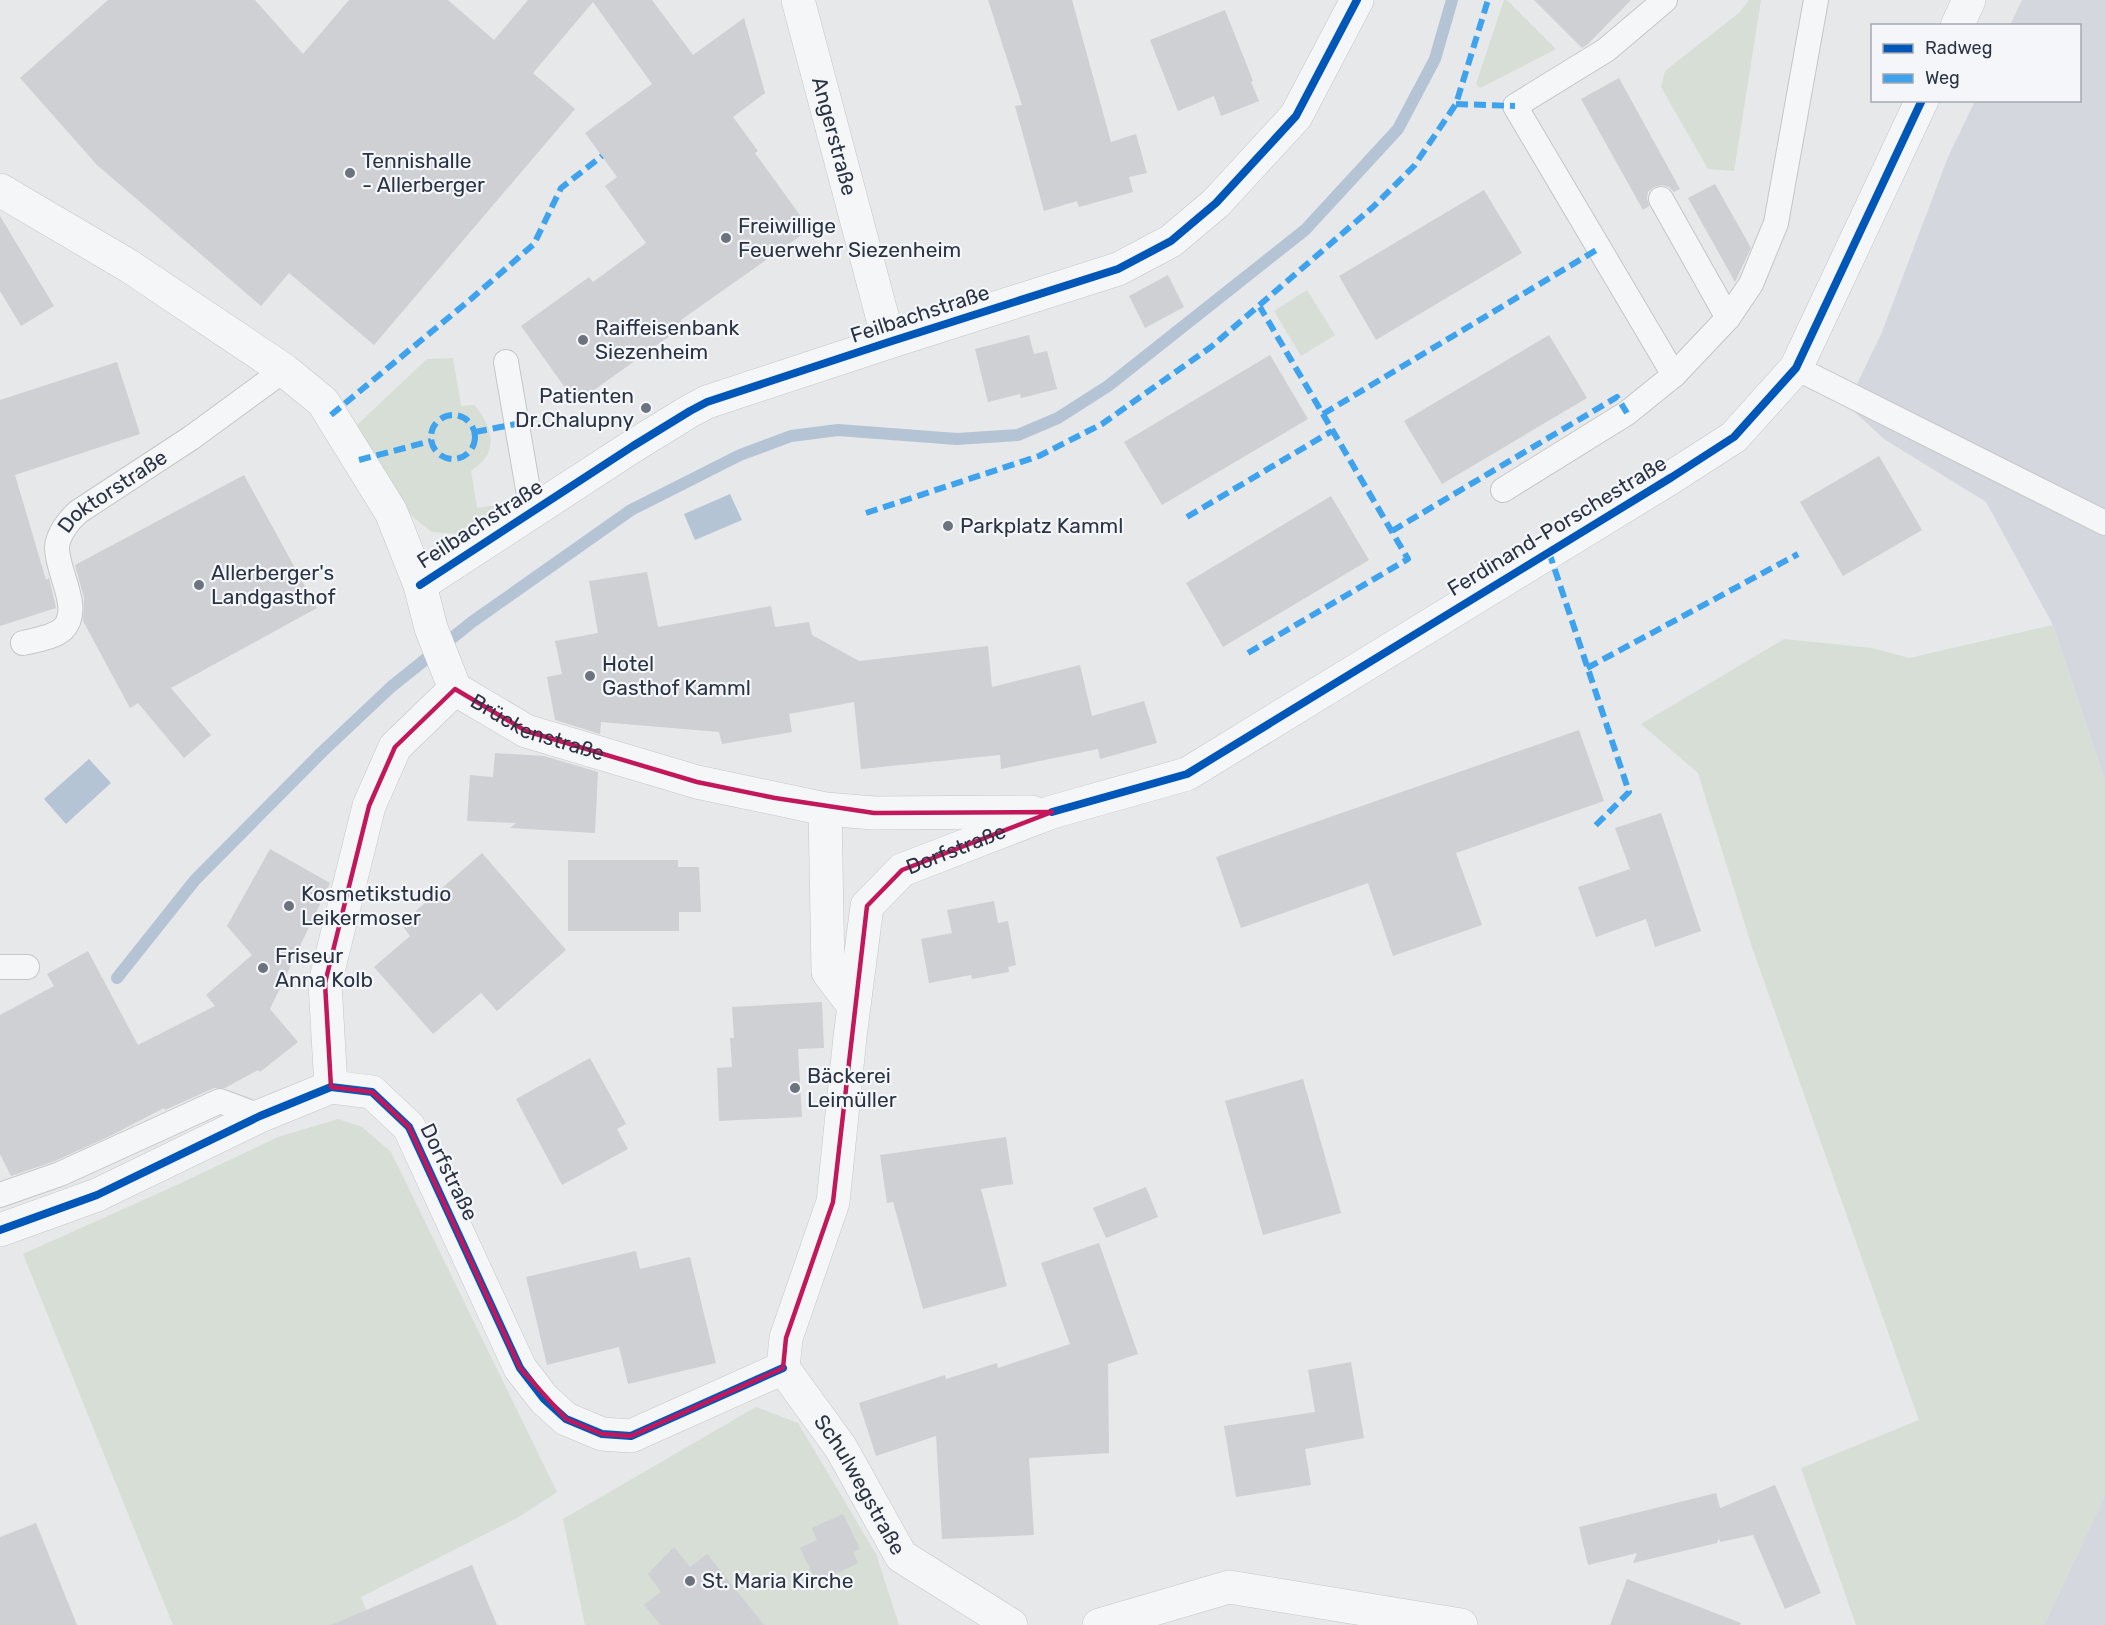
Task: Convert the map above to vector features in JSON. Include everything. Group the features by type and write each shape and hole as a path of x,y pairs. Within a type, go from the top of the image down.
{"street":[{"name":"Angerstraße","path":"798,0 889,342"},
{"name":"Feilbachstraße","path":"420,585 642,440 707,402 1118,269 1171,241 1216,203 1296,116 1357,0"},
{"path":"1959,24 1969,0"},
{"name":"Ferdinand-Porschestraße","path":"1052,812 1187,774 1734,437 1796,368 1921,102"},
{"path":"0,190 129,266 284,370 323,402 391,513 420,585 431,628 452,680"},
{"name":"Brückenstraße","path":"331,1087 325,983 369,806 395,747 452,680 526,731 697,782 825,809 874,813 1052,812"},
{"path":"825,809 828,972 853,1005"},
{"name":"Dorfstraße","path":"0,1230 97,1195 260,1116 331,1087 372,1092 409,1127 520,1368 544,1399 566,1419 602,1434 631,1436 783,1368 786,1338 833,1202 853,1005 867,906 902,870 1052,812"},
{"name":"Schulwegstraße","path":"783,1368 841,1448 901,1556 1011,1625"},
{"path":"1099,1625 1229,1587 1461,1625"}],"lane":[{"path":"1665,0 1606,50 1515,106 1674,375"},
{"path":"1503,490 1627,413 1674,375 1728,318 1751,284 1776,222 1816,0"},
{"path":"1661,199 1728,318"},
{"path":"506,362 529,495 538,507"},
{"path":"1796,368 2105,523"},
{"name":"Doktorstraße","path":"23,643 47,637 63,628 71,610 57,546 68,521 78,512 192,438 284,370"},
{"path":"0,967 27,967"},
{"path":"0,1195 60,1174 220,1101 260,1116"}],"highlighted area":[{"path":"455,689 526,731 697,782 775,798 874,813 1052,812 902,870 867,906 833,1202 786,1338 783,1368 631,1436 602,1434 566,1419 520,1368 409,1127 372,1092 331,1087 325,983 369,806 395,747"}],"shaded area":[{"path":"1504,0 1507,0 1556,49 1480,88 1476,84"},
{"path":"1749,0 1761,0 1734,171 1708,169 1661,87 1665,71 1740,12"},
{"path":"2022,0 2105,0 2105,781 2053,625 1986,502 1884,439 1847,405 1882,332 1948,157 1975,102 2081,102 2081,24 2010,24"},
{"path":"1307,290 1335,335 1301,356 1274,311"},
{"path":"453,358 461,406 474,405 489,430 489,452 471,471 477,508 505,504 505,507 461,534 432,532 407,512 357,425 427,359"},
{"path":"2053,625 2105,781 2105,1495 2044,1625 1856,1625 1801,1468 1919,1420 1752,947 1698,773 1641,724 1784,639 1872,648 1909,658"},
{"path":"338,1119 362,1127 391,1152 557,1492 517,1518 361,1597 372,1625 173,1625 23,1254 278,1137"},
{"path":"756,1407 798,1423 876,1554 899,1625 585,1625 563,1519"},
{"path":"2105,1495 2105,1625 2044,1625"}],"water":[{"path":"730,494 742,520 695,540 684,514"},
{"path":"89,759 111,783 66,824 44,799"}],"building":[{"path":"108,0 255,0 303,54 349,0 448,0 494,40 528,0 652,0 693,55 744,18 765,93 733,117 758,151 755,153 810,229 681,320 685,325 576,403 521,326 589,277 593,282 646,243 605,186 617,177 585,133 652,84 593,2 533,73 575,109 374,345 289,273 261,306 97,165 20,78"},
{"path":"988,0 1072,0 1111,142 1136,134 1147,173 1129,177 1133,192 1079,207 1077,201 1044,211 1015,106 1022,105"},
{"path":"1534,0 1631,0 1582,48"},
{"path":"1225,10 1259,101 1221,116 1214,96 1178,111 1150,40"},
{"path":"1619,78 1680,189 1674,192 1662,185 1654,187 1648,192 1649,206 1643,210 1581,99"},
{"path":"1715,184 1751,248 1735,282 1688,198"},
{"path":"1484,190 1522,253 1376,340 1339,276"},
{"path":"0,216 54,306 21,326 0,291"},
{"path":"1168,275 1184,307 1145,328 1129,296"},
{"path":"1029,335 1034,354 1047,351 1057,389 1021,398 1020,394 988,402 975,349"},
{"path":"1549,335 1587,398 1442,484 1404,421"},
{"path":"1270,355 1308,419 1162,505 1124,442"},
{"path":"117,362 140,434 15,475 46,580 49,578 56,608 0,626 0,400"},
{"path":"1879,456 1922,530 1843,576 1800,502"},
{"name":"Allerberger's Landgasthof","path":"244,475 317,608 171,688 211,735 184,758 138,703 130,708 83,621 84,598 75,565"},
{"path":"1331,496 1369,560 1223,647 1186,583"},
{"path":"647,572 658,627 771,606 775,627 809,622 812,635 859,661 988,646 992,687 1080,665 1092,716 1144,701 1157,743 1100,759 1098,749 1001,769 1000,755 861,769 854,702 789,714 792,732 722,744 719,732 601,722 600,734 555,720 547,677 562,674 555,641 598,633 589,581"},
{"path":"1579,730 1604,801 1456,853 1482,925 1393,956 1368,883 1241,928 1216,857"},
{"path":"495,753 544,756 598,772 595,833 510,828 516,823 467,821 470,775 493,777"},
{"path":"1661,813 1701,931 1655,947 1646,919 1596,937 1578,887 1630,869 1615,828"},
{"path":"270,849 330,883 270,1009 298,1042 260,1072 258,1070 225,1088 214,1088 165,1110 164,1108 55,1161 11,1176 0,1154 0,1015 54,986 47,974 88,951 138,1045 215,1006 206,995 252,955 227,926"},
{"path":"482,853 566,950 497,1011 481,993 433,1034 374,967 410,936 401,924"},
{"path":"568,860 678,860 678,867 699,867 701,912 679,912 679,931 568,931"},
{"path":"994,901 998,923 1008,921 1016,965 1008,967 1009,972 972,979 971,975 929,983 921,939 952,933 947,910"},
{"path":"822,1002 824,1048 798,1049 802,1117 719,1121 717,1068 732,1067 730,1038 734,1038 732,1007"},
{"path":"590,1058 626,1124 617,1129 628,1149 562,1185 516,1099"},
{"path":"1303,1079 1341,1213 1263,1235 1225,1101"},
{"path":"1006,1137 1013,1184 981,1189 1007,1286 923,1309 893,1202 887,1203 880,1155"},
{"path":"1146,1187 1158,1217 1106,1238 1093,1208"},
{"path":"1099,1243 1138,1354 1108,1364 1109,1453 1029,1458 1034,1535 942,1539 936,1436 876,1456 859,1403 945,1375 946,1379 997,1363 998,1368 1070,1344 1041,1263"},
{"path":"636,1251 640,1269 690,1257 716,1363 628,1384 619,1347 547,1365 526,1277"},
{"path":"1351,1362 1364,1438 1305,1449 1311,1485 1236,1497 1224,1426 1315,1412 1308,1370"},
{"path":"1775,1485 1821,1593 1785,1609 1753,1535 1720,1542 1719,1538 1717,1543 1633,1563 1637,1553 1588,1565 1579,1527 1716,1493 1720,1508"},
{"path":"843,1514 860,1549 853,1552 858,1563 817,1583 800,1548 817,1540 812,1528"},
{"path":"36,1523 77,1625 0,1625 0,1537"},
{"name":"St. Maria Kirche","path":"674,1547 690,1567 707,1554 764,1625 661,1625 644,1605 661,1592 648,1574"},
{"path":"472,1565 497,1625 331,1625"},
{"path":"1627,1579 1741,1623 1740,1625 1610,1625"}],"waterway":[{"path":"117,978 195,880 322,752 391,687 472,622 631,510 740,455 791,436 838,430 957,439 1018,435 1058,418 1108,386 1305,230 1398,129 1435,59 1452,0"}],"marked path":[{"path":"866,513 1039,456 1102,424 1211,347 1373,207 1414,166 1456,104 1488,0"},
{"path":"1456,104 1515,106"},
{"path":"331,415 534,244 561,188 602,156"},
{"path":"1323,414 1598,249"},
{"path":"1248,653 1408,559 1260,307"},
{"path":"1392,531 1617,397 1627,413"},
{"path":"453,415 462,416 469,421 474,428 475,437 474,446 469,453 462,458 453,459 444,458 437,453 432,446 431,437 432,428 437,421 444,416 453,415"},
{"path":"475,432 516,424"},
{"path":"1187,517 1332,431"},
{"path":"359,460 431,441"},
{"path":"1549,552 1629,792 1592,829"},
{"path":"1587,668 1798,554"}],"cycle path":[{"path":"420,585 633,446 707,402 1118,269 1171,241 1216,203 1296,116 1357,0"},
{"path":"1052,812 1187,774 1734,437 1796,368 1921,102"},
{"path":"0,1230 97,1195 260,1116 331,1087 372,1092 409,1127 520,1368 544,1399 566,1419 602,1434 631,1436 783,1368"}],"place":[{"name":"Tennishalle - Allerberger","path":"350,173"},
{"name":"Freiwillige Feuerwehr Siezenheim","path":"726,238"},
{"name":"Raiffeisenbank Siezenheim","path":"583,340"},
{"name":"Patienten Dr.Chalupny","path":"646,408"},
{"name":"Parkplatz Kamml","path":"948,526"},
{"name":"Allerberger's Landgasthof","path":"199,585"},
{"name":"Hotel Gasthof Kamml","path":"590,676"},
{"name":"Kosmetikstudio Leikermoser","path":"289,906"},
{"name":"Friseur Anna Kolb","path":"263,968"},
{"name":"Bäckerei Leimüller","path":"795,1088"},
{"name":"St. Maria Kirche","path":"690,1581"}]}
